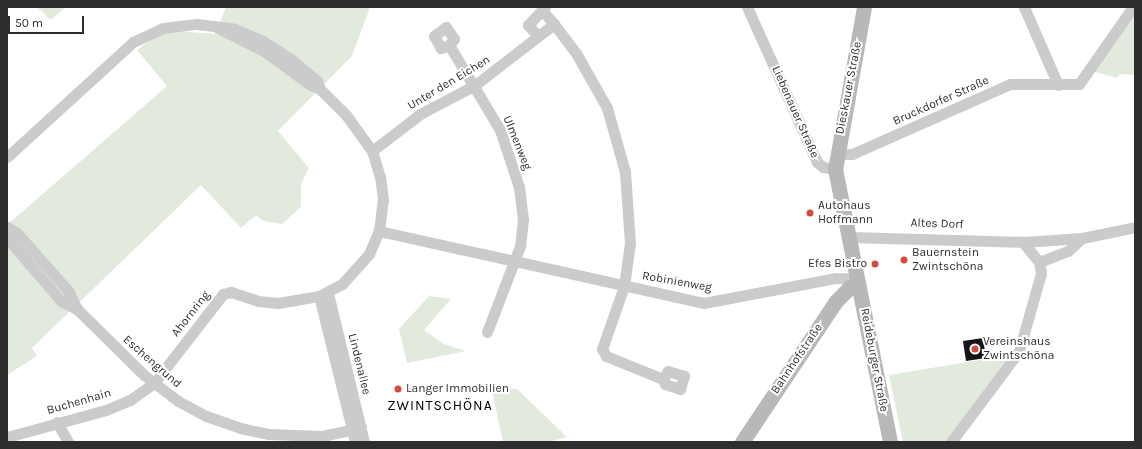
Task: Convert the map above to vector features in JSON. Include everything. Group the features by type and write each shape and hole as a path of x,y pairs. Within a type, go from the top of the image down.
{"main road":[{"name":"Dieskauer Straße","path":"836,162 864,7"},
{"path":"836,162 859,282"},
{"name":"Bahnhofstraße","path":"742,442 836,301 850,287 859,282"},
{"name":"Reideburger Straße","path":"859,282 890,442"}],"street":[{"name":"Liebenauer Straße","path":"747,7 817,162 823,167 836,162"},
{"path":"1024,7 1058,85"},
{"name":"Bruckdorfer Straße","path":"836,162 1010,84 1058,85 1083,82 1133,7"},
{"path":"538,36 528,25 543,9 592,80 607,108 618,140 625,172 630,243 624,286 602,349 604,354 617,362 663,379"},
{"name":"Unter den Eichen","path":"372,151 420,114 475,86 554,24"},
{"name":"Ahornring","path":"7,157 144,34 183,26 235,29 263,41 313,77 320,89 346,115 372,151 382,189 379,230 369,254 356,271 324,294 278,303 258,301 231,292 223,294 154,383"},
{"name":"Ulmenweg","path":"448,45 475,86 500,130 519,187 523,219 516,262"},
{"name":"Eschengrund","path":"7,227 17,233 69,292 76,309"},
{"name":"Altes Dorf","path":"850,237 1023,242 1082,238 1135,227"},
{"name":"Robinienweg","path":"379,230 704,303 716,302 835,278 859,282"},
{"name":"Eschengrund","path":"7,238 61,300 76,309 154,383 206,416 269,438 322,436 356,429"},
{"path":"1039,262 1068,251 1082,238"},
{"path":"951,442 1019,351 1032,298 1041,273 1039,262 1023,242"},
{"path":"487,332 516,262"},
{"name":"Lindenallee","path":"324,294 356,429 355,442"},
{"name":"Buchenhain","path":"7,436 106,410 130,400 154,383"},
{"path":"57,422 68,442"},
{"name":"Lindenallee","path":"356,429 364,442"}],"shaded area":[{"path":"37,7 66,7 51,20"},
{"path":"226,7 370,7 352,56 278,131 309,168 301,184 301,207 282,224 263,221 256,215 241,228 201,185 32,348 37,356 7,375 7,225 167,86 137,50 156,36 175,31 215,34"},
{"path":"1135,10 1135,75 1120,74 1117,78 1095,72"},
{"path":"429,296 451,299 424,330 444,344 466,351 407,363 399,329"},
{"path":"1010,355 946,442 903,442 889,375"},
{"path":"491,387 517,389 567,437 548,442 503,442"}],"building":[{"name":"Vereinshaus Zwintschöna","path":"983,338 986,358 966,361 963,341"}],"place":[{"name":"Autohaus Hoffmann","path":"810,213"},
{"name":"Bauernstein Zwintschöna","path":"904,260"},
{"name":"Efes Bistro","path":"875,264"},
{"name":"Vereinshaus Zwintschöna","path":"975,349"},
{"name":"Langer Immobilien","path":"398,389"}],"district":[{"name":"ZWINTSCHÖNA","path":"440,406"}]}
